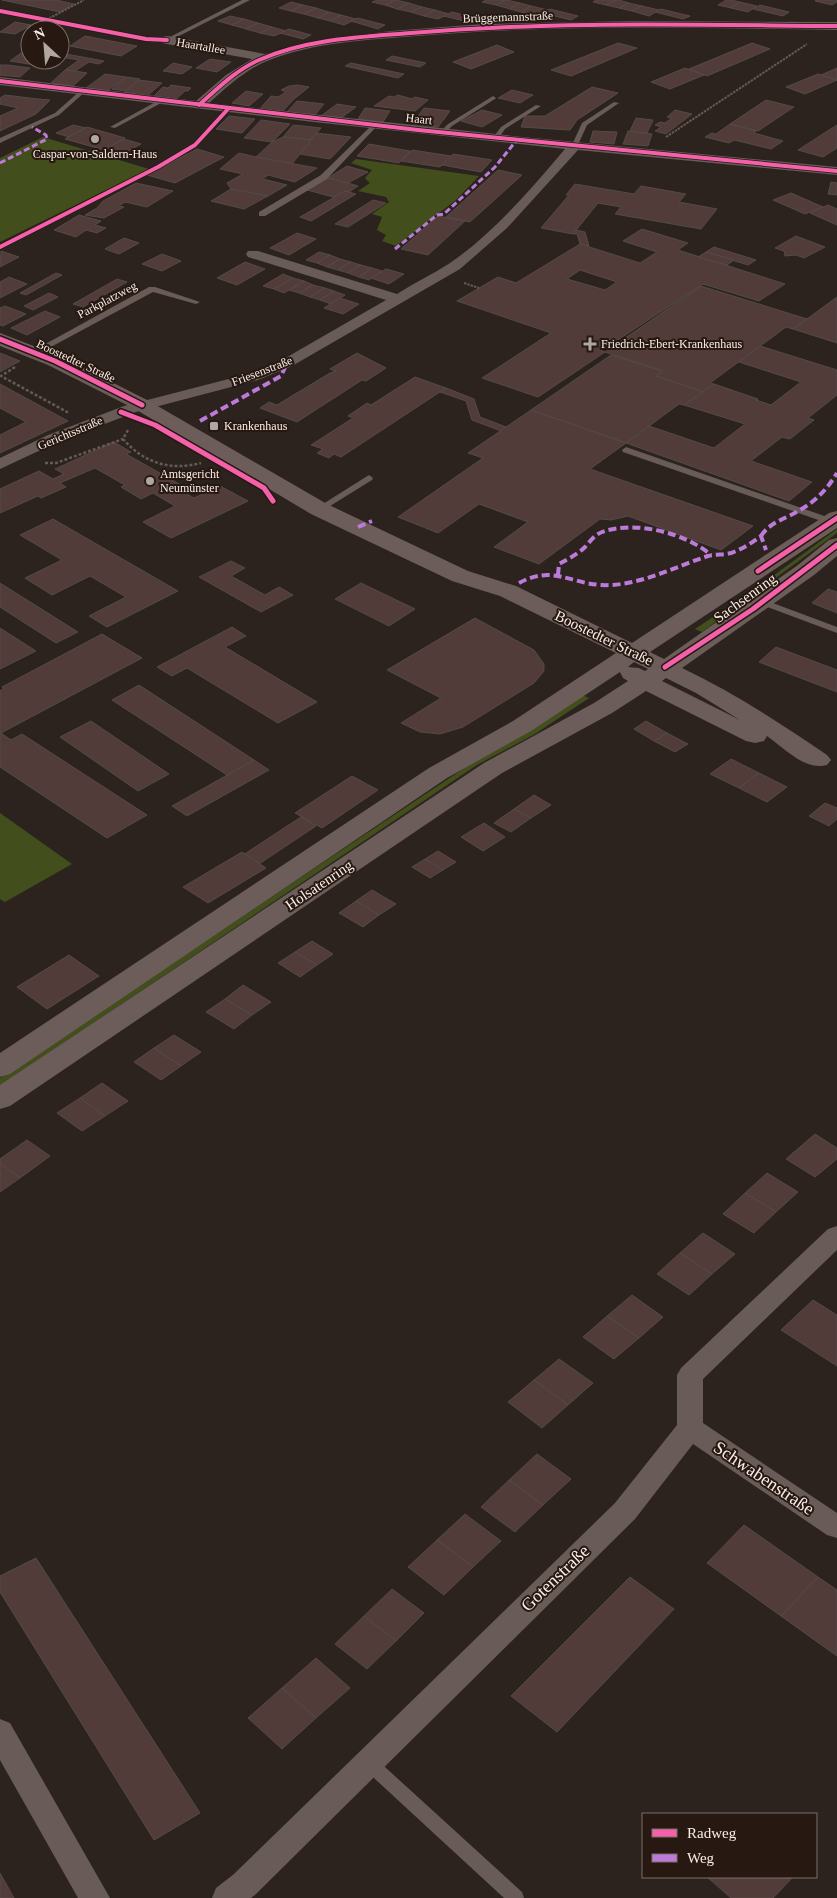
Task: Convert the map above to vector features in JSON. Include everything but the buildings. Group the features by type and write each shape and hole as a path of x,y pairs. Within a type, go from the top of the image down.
{"main road":[{"name":"Boostedter Straße","path":"0,340 35,353 137,414 319,509 460,576 493,599 624,657 665,667 705,688 828,764"},
{"name":"Sachsenring","path":"624,657 835,520"},
{"name":"Sachsenring","path":"644,682 701,645 834,551"},
{"name":"Boostedter Straße","path":"624,657 644,682 767,742 828,764"},
{"name":"Holsatenring","path":"0,1067 438,773 522,726 624,657"},
{"name":"Holsatenring","path":"0,1099 493,768 603,708 644,682"}],"street":[{"name":"Brüggemannstraße","path":"199,105 228,80 264,57 324,43 467,29 591,26 837,26"},
{"name":"Haartallee","path":"168,40 264,57"},
{"name":"Haart","path":"0,81 374,126 574,147 837,171"},
{"name":"Friesenstraße","path":"137,414 253,377 287,363 455,266 473,253 546,179 574,147"},
{"path":"253,254 399,299"},
{"name":"Gerichtsstraße","path":"6,461 90,424 137,414"},
{"path":"690,1428 690,1375 837,1235"},
{"name":"Schwabenstraße","path":"690,1428 837,1527"},
{"name":"Gotenstraße","path":"227,1898 245,1884 625,1511 690,1428"},
{"path":"0,1732 95,1898"}],"lane":[{"name":"Haartallee","path":"168,40 247,0"},
{"path":"0,141 57,114 84,91"},
{"path":"442,133 450,125 493,98"},
{"path":"113,127 161,101"},
{"path":"574,147 584,124 616,103"},
{"path":"495,139 503,128 538,106"},
{"path":"262,214 324,177 374,126"},
{"name":"Parkplatzweg","path":"35,353 152,289 196,302"},
{"path":"626,450 835,520"},
{"path":"319,509 369,478"},
{"path":"762,602 837,630"},
{"path":"368,1762 516,1898"}],"path":[{"path":"46,20 84,0"},
{"path":"643,153 813,40"},
{"path":"35,353 1,376 90,424"},
{"path":"6,461 56,463 124,439 137,414"},
{"path":"124,439 140,456 172,468 188,468 202,463"}],"green space":[{"path":"43,137 149,169 0,242 0,158"},
{"path":"356,159 479,176 456,200 396,246 382,241 386,235 377,230 382,217 372,214 389,202 386,197 358,191 370,183 365,178 372,170 351,163"},
{"path":"837,529 837,533 702,632 695,629 755,589"},
{"path":"582,695 589,698 535,734 477,765 0,1086 0,1078 469,765"},
{"path":"0,813 72,864 5,902 0,899"}],"marked path":[{"path":"0,163 47,139 46,135 32,127"},
{"path":"395,249 437,215 444,214 495,167 516,141"},
{"path":"200,421 281,376 287,363"},
{"path":"761,536 774,522 811,503 837,473"},
{"path":"358,527 372,521"},
{"path":"558,575 559,564 582,550 597,535 614,529 644,529 676,535 702,547 711,555"},
{"path":"519,583 532,576 558,575 601,585 621,584 639,580 711,555 730,553 747,546 761,536 766,550"}],"cycle path":[{"path":"0,11 146,39 167,40"},
{"path":"199,105 231,78 258,60 307,46 349,39 433,31 534,26 635,24 837,26"},
{"path":"0,81 418,130 837,171"},
{"path":"0,247 158,167 195,145 228,109"},
{"path":"0,339 55,361 142,405"},
{"path":"121,412 155,425 264,488 273,501"},
{"path":"758,571 837,518"},
{"path":"665,667 753,609 837,545"}],"place":[{"name":"Caspar-von-Saldern-Haus","path":"95,139"},
{"name":"Friedrich-Ebert-Krankenhaus","path":"590,344"},
{"name":"Krankenhaus","path":"214,426"},
{"name":"Amtsgericht Neumünster","path":"150,481"}]}
